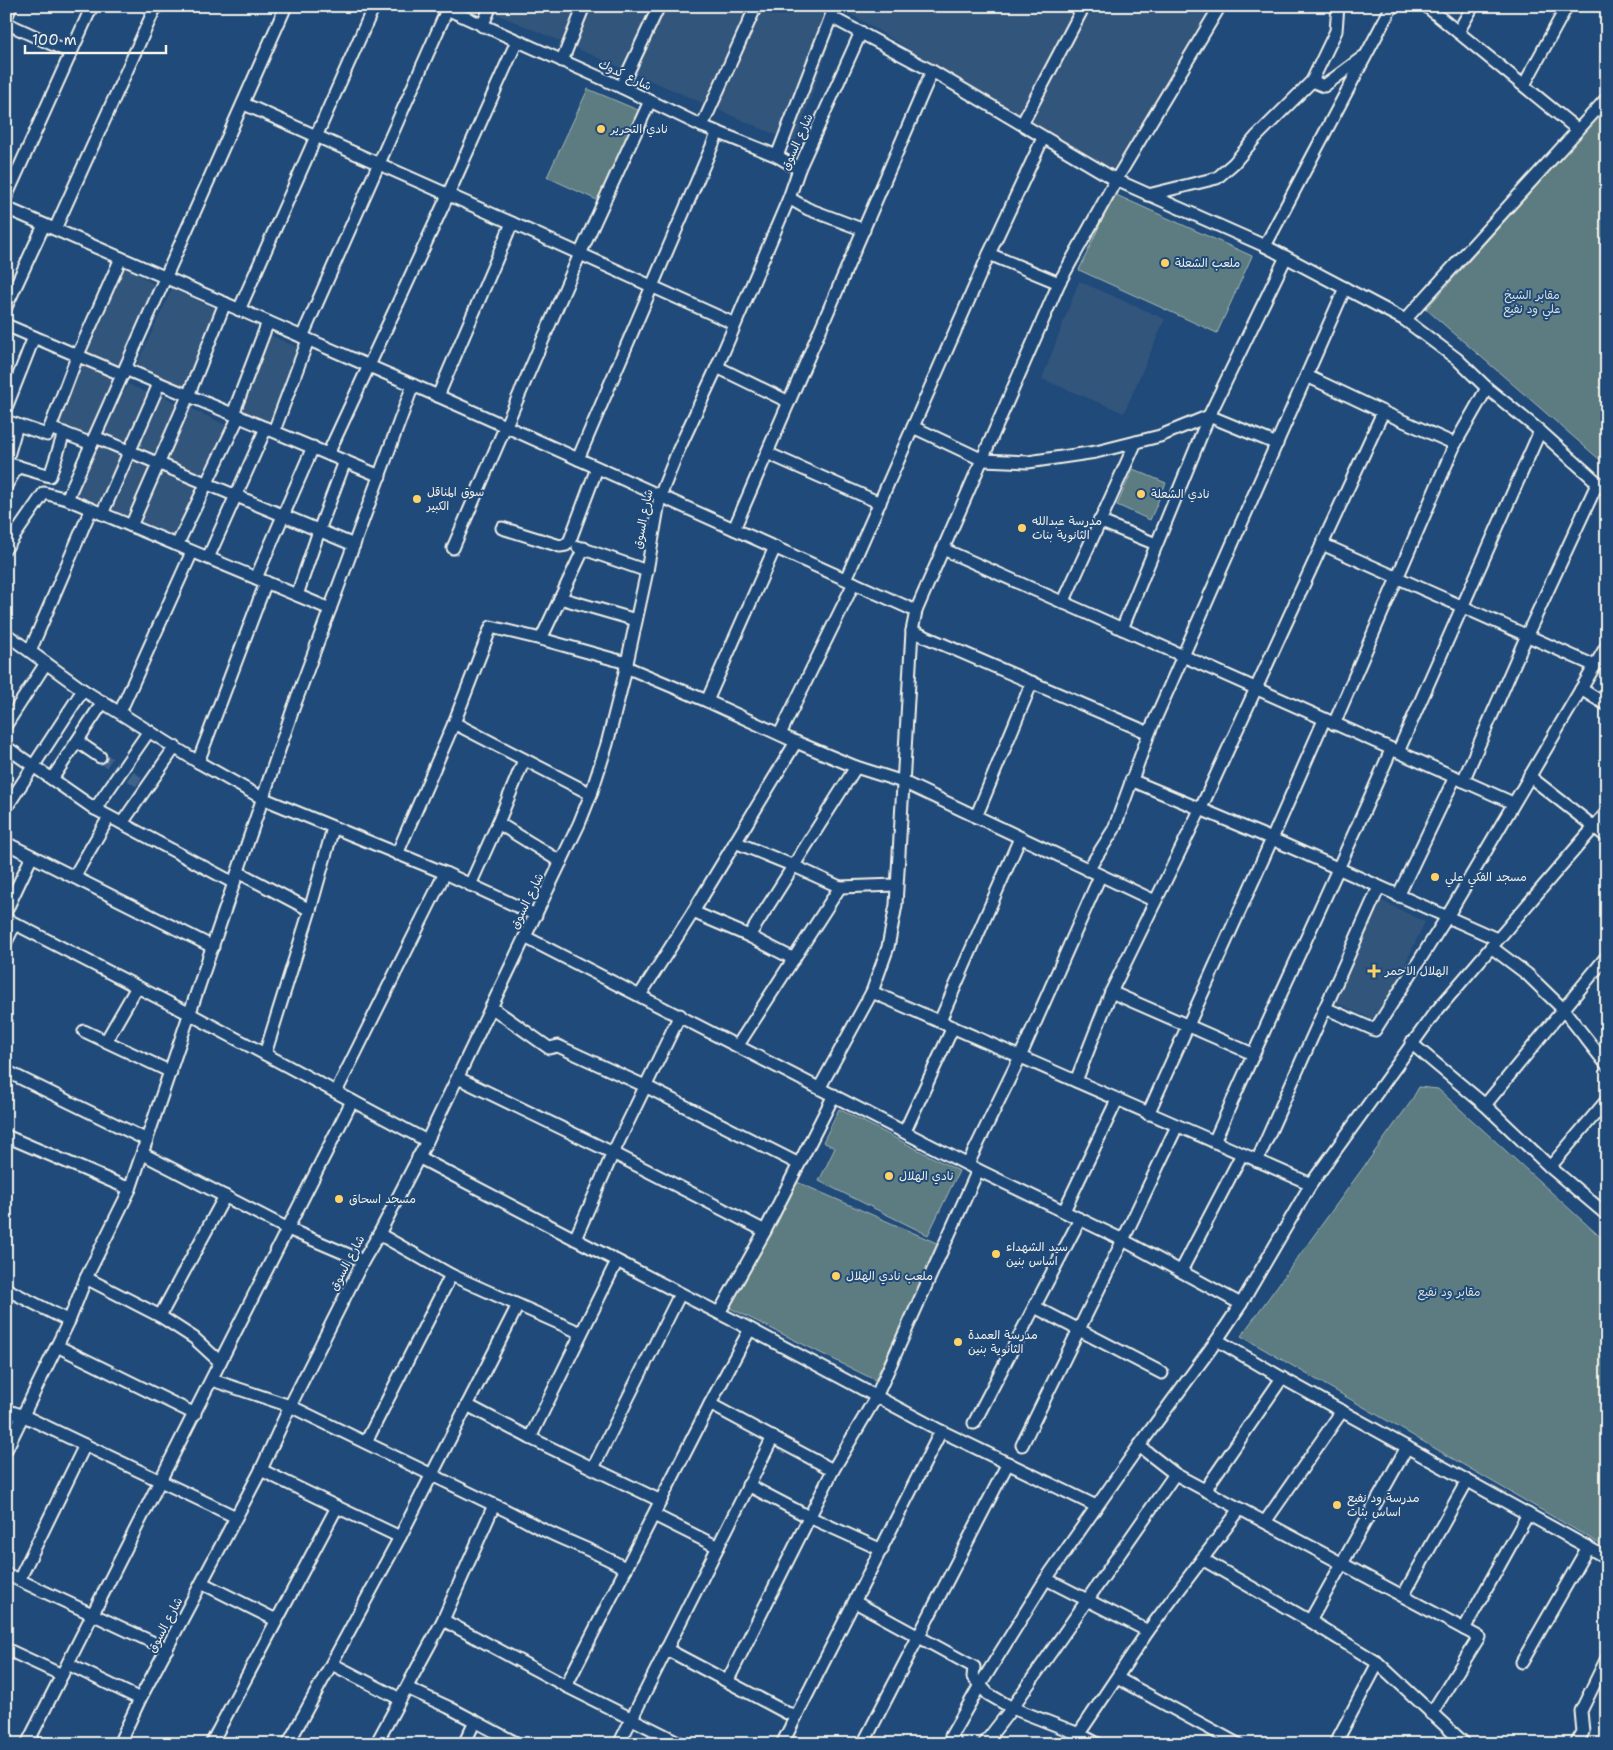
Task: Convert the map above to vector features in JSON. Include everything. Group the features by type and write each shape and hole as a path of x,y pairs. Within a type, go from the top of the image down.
{"street":[{"path":"6,18 11,6"},
{"path":"6,197 92,6"},
{"path":"6,307 50,227 156,6"},
{"path":"67,499 286,6"},
{"path":"239,310 374,6"},
{"path":"482,26 491,6"},
{"path":"562,61 584,6"},
{"path":"621,87 659,6"},
{"path":"702,126 756,6"},
{"path":"1022,124 1084,6"},
{"path":"820,1087 872,992 888,947 896,905 912,631 916,611 1059,283 1116,180 1220,6"},
{"path":"1148,195 1217,178 1234,163 1256,137 1312,81 1336,31 1338,6"},
{"path":"1265,246 1392,6"},
{"path":"1426,6 1578,130"},
{"path":"1458,32 1473,6"},
{"path":"1524,85 1567,6"},
{"path":"208,558 236,496 270,429 305,338 443,8"},
{"name":"شارع كدوك","path":"443,8 621,87 702,126 777,156 799,169"},
{"path":"777,156 833,11 861,32 932,71 1116,180 1265,246 1405,320 1457,359 1487,388 1540,431 1607,491"},
{"path":"6,23 71,54"},
{"name":"شارع السوق","path":"119,1744 140,1699 261,1470 290,1406 363,1261 427,1141 536,915 591,794 607,744 626,665 647,571 660,496 681,443 717,367 789,198 799,169 861,32"},
{"path":"328,454 517,41"},
{"path":"1312,81 1324,86 1366,55"},
{"path":"734,529 932,71"},
{"path":"1405,320 1607,98"},
{"path":"453,548 580,254 650,101"},
{"path":"244,104 735,324"},
{"path":"578,459 718,132"},
{"path":"780,734 850,581 880,503 989,254 1043,138"},
{"path":"789,198 808,209 864,230"},
{"path":"6,208 438,396 916,611"},
{"path":"438,396 512,223"},
{"path":"989,254 1059,283"},
{"path":"1122,630 1209,416 1286,257"},
{"path":"64,433 50,476 6,463 11,423 47,435 77,356 121,258"},
{"path":"1088,870 1114,829 1149,733 1345,288"},
{"path":"131,526 188,396 225,303"},
{"path":"177,545 207,483 236,415 268,322"},
{"path":"6,324 77,356 159,384 380,476"},
{"path":"6,408 34,337"},
{"path":"717,367 789,402"},
{"path":"1307,376 1455,444"},
{"path":"102,514 159,384"},
{"path":"6,1450 24,1416 69,1321 86,1278 130,1189 293,709 413,385"},
{"path":"1148,1114 1272,839 1398,578 1455,444 1487,388"},
{"path":"1076,1081 1111,992 1201,808 1382,412"},
{"path":"913,427 983,460 1028,462 1096,452 1160,436 1209,416 1277,444"},
{"path":"50,428 130,451 354,545"},
{"path":"1214,1142 1394,751 1463,607 1540,431"},
{"path":"1063,603 1136,442"},
{"path":"198,762 283,515 313,448"},
{"path":"767,453 880,503"},
{"path":"297,595 345,461"},
{"path":"6,486 18,466"},
{"path":"568,543 597,468"},
{"path":"1398,896 1459,779 1598,482"},
{"path":"6,548 44,493 67,499 330,609"},
{"path":"30,651 91,510"},
{"path":"1099,521 1156,544"},
{"path":"502,528 560,546 568,543 647,571"},
{"path":"1322,544 1595,666"},
{"path":"707,701 775,547"},
{"path":"541,639 584,548"},
{"path":"943,549 1182,657 1514,803"},
{"path":"120,712 192,552"},
{"path":"560,598 636,620"},
{"path":"397,854 454,723 491,627 541,639 626,665 796,742 856,767 903,782 1155,901"},
{"path":"912,631 1149,733"},
{"path":"6,634 83,690 198,762 262,798 445,873 536,915"},
{"path":"1325,1008 1375,1030 1447,917 1607,645"},
{"path":"6,725 46,663"},
{"path":"976,817 1032,682"},
{"path":"1581,689 1607,705"},
{"path":"6,808 83,690"},
{"path":"52,779 103,702"},
{"path":"454,723 591,794"},
{"path":"122,823 130,777 149,730"},
{"path":"78,742 100,757"},
{"path":"640,994 694,912 796,742"},
{"path":"6,747 109,817 236,878 310,910"},
{"path":"95,809 130,777 175,747"},
{"path":"470,885 498,824 524,760"},
{"path":"749,936 856,767"},
{"path":"1529,776 1607,837"},
{"path":"1131,780 1201,808 1447,917 1494,943 1563,1009 1607,1064"},
{"path":"951,1741 980,1685 1046,1579 1096,1506 1217,1340 1241,1304 1311,1184 1433,1015 1607,812"},
{"path":"74,877 109,817"},
{"path":"498,824 561,862"},
{"path":"265,1054 310,910 333,828"},
{"path":"940,1021 1020,838"},
{"path":"735,842 840,887 896,885"},
{"path":"6,843 213,947"},
{"path":"6,911 32,856"},
{"path":"336,1092 445,873"},
{"path":"728,1680 833,1470 876,1396 1020,1056 1100,876"},
{"path":"738,1045 840,887"},
{"path":"1258,1161 1379,887"},
{"path":"694,912 749,936 794,959"},
{"path":"6,942 11,922 190,1014 427,1141"},
{"path":"525,937 640,994 973,1167 1123,1240 1241,1304"},
{"path":"1485,1105 1607,956"},
{"path":"106,1041 137,987"},
{"path":"872,992 1311,1184"},
{"path":"1111,992 1253,1054"},
{"path":"491,1007 548,1048 558,1046 645,1086 799,1164"},
{"path":"575,1240 613,1153 680,1015"},
{"path":"905,1131 953,1027"},
{"path":"84,1031 170,1072"},
{"path":"1411,1043 1485,1105 1550,1167 1607,1215"},
{"path":"6,1071 147,1140"},
{"path":"458,1078 613,1153 765,1230"},
{"path":"719,1313 765,1230 834,1094"},
{"path":"1064,1211 1117,1100"},
{"path":"1550,1167 1607,1100"},
{"path":"27,1744 352,1101"},
{"path":"1022,1445 1177,1126"},
{"path":"6,1136 130,1189"},
{"path":"143,1154 288,1229 363,1261"},
{"path":"1181,1271 1242,1154"},
{"path":"418,1157 750,1329 941,1432 1096,1506"},
{"path":"160,1316 225,1196"},
{"path":"974,1423 1080,1219"},
{"path":"379,1234 451,1275 581,1333"},
{"path":"530,1438 616,1261"},
{"path":"366,1442 451,1275"},
{"path":"86,1278 160,1316 194,1338 220,1362"},
{"path":"6,1289 69,1321"},
{"path":"593,1468 680,1294"},
{"path":"288,1744 400,1537 518,1305"},
{"path":"1035,1307 1162,1373"},
{"path":"566,1686 750,1329"},
{"path":"1217,1340 1607,1558"},
{"path":"57,1346 195,1414"},
{"path":"1205,1490 1282,1378"},
{"path":"212,1380 290,1406 626,1569"},
{"path":"710,1404 833,1470"},
{"path":"467,1405 530,1438 661,1501"},
{"path":"6,1410 24,1416 236,1517"},
{"path":"1265,1522 1342,1411"},
{"path":"782,1744 941,1432"},
{"path":"619,1744 773,1437"},
{"path":"19,1580 86,1445"},
{"path":"1139,1446 1175,1474 1479,1637 1431,1714"},
{"path":"1310,1621 1407,1447"},
{"path":"863,1744 1008,1463"},
{"path":"261,1470 400,1537"},
{"path":"984,1744 1012,1708 1175,1474"},
{"path":"1403,1596 1468,1481"},
{"path":"748,1486 809,1517 882,1550"},
{"path":"376,1744 443,1620 494,1505"},
{"path":"211,1744 337,1507"},
{"path":"1072,1744 1148,1631 1240,1509"},
{"path":"1464,1629 1528,1514"},
{"path":"654,1515 718,1547"},
{"path":"1522,1662 1588,1547"},
{"path":"1202,1559 1310,1621 1378,1663 1465,1744"},
{"path":"6,1574 167,1649"},
{"path":"1046,1579 1148,1631"},
{"path":"202,1583 276,1620"},
{"path":"856,1602 974,1668 973,1677 988,1694 1012,1708 1079,1734 1098,1744"},
{"path":"443,1620 566,1686 682,1744"},
{"path":"6,1649 65,1669 140,1699"},
{"path":"666,1649 728,1680 787,1713 796,1715"},
{"path":"1576,1744 1583,1732 1580,1711 1606,1661"},
{"path":"1335,1744 1378,1663"},
{"path":"332,1664 400,1699"},
{"path":"1117,1678 1238,1744"},
{"path":"407,1688 518,1744"},
{"path":"464,1744 475,1721"}],"shaded area":[{"path":"478,6 1211,6 1114,172 842,9 795,143"},
{"path":"122,264 158,287 119,369 84,353"},
{"path":"1079,281 1165,319 1124,413 1042,379"},
{"path":"172,289 219,310 188,389 135,368"},
{"path":"268,334 303,350 272,426 238,410"},
{"path":"78,364 120,377 90,443 53,426"},
{"path":"128,384 152,395 128,447 101,435"},
{"path":"158,393 182,406 157,459 134,449"},
{"path":"188,407 230,427 205,479 163,460"},
{"path":"99,441 129,453 102,508 72,497"},
{"path":"131,454 157,466 130,518 108,506"},
{"path":"159,469 203,485 175,541 135,528"},
{"name":"الهلال الاحمر","path":"1380,900 1425,922 1378,1022 1333,1001"}],"green space":[{"name":"نادي التحرير","path":"588,89 640,111 599,201 547,177"},
{"name":"مقابر الشيخ علي ود نفيع","path":"1607,107 1607,466 1426,309"},
{"name":"ملعب الشعلة","path":"1114,194 1252,256 1217,333 1079,270"},
{"name":"نادي الشعلة","path":"1133,469 1166,483 1150,520 1117,505"},
{"name":"مقابر ود نفيع","path":"1419,1087 1438,1089 1607,1243 1607,1548 1241,1336 1410,1103"},
{"name":"نادي الهلال","path":"839,1109 959,1171 928,1235 819,1181 835,1148 823,1142"},
{"name":"ملعب نادي الهلال","path":"797,1182 939,1244 875,1380 730,1308"}],"tunnel":[{"path":"100,757 115,766"},
{"path":"130,776 139,782"}],"place":[{"name":"نادي التحرير","path":"601,129"},
{"name":"ملعب الشعلة","path":"1165,263"},
{"name":"نادي الشعلة","path":"1141,494"},
{"name":"سوق المناقل الكبير","path":"417,499"},
{"name":"مدرسة عبدالله الثانوية بنات","path":"1022,528"},
{"name":"مسجد الفكي علي","path":"1435,877"},
{"name":"الهلال الاحمر","path":"1374,971"},
{"name":"نادي الهلال","path":"889,1176"},
{"name":"مسجد اسحاق","path":"339,1199"},
{"name":"سيد الشهداء اساس بنين","path":"996,1254"},
{"name":"ملعب نادي الهلال","path":"836,1276"},
{"name":"مدرسة العمدة الثانوية بنين","path":"958,1342"},
{"name":"مدرسة ود نفيع اساس بنات","path":"1337,1505"}]}
